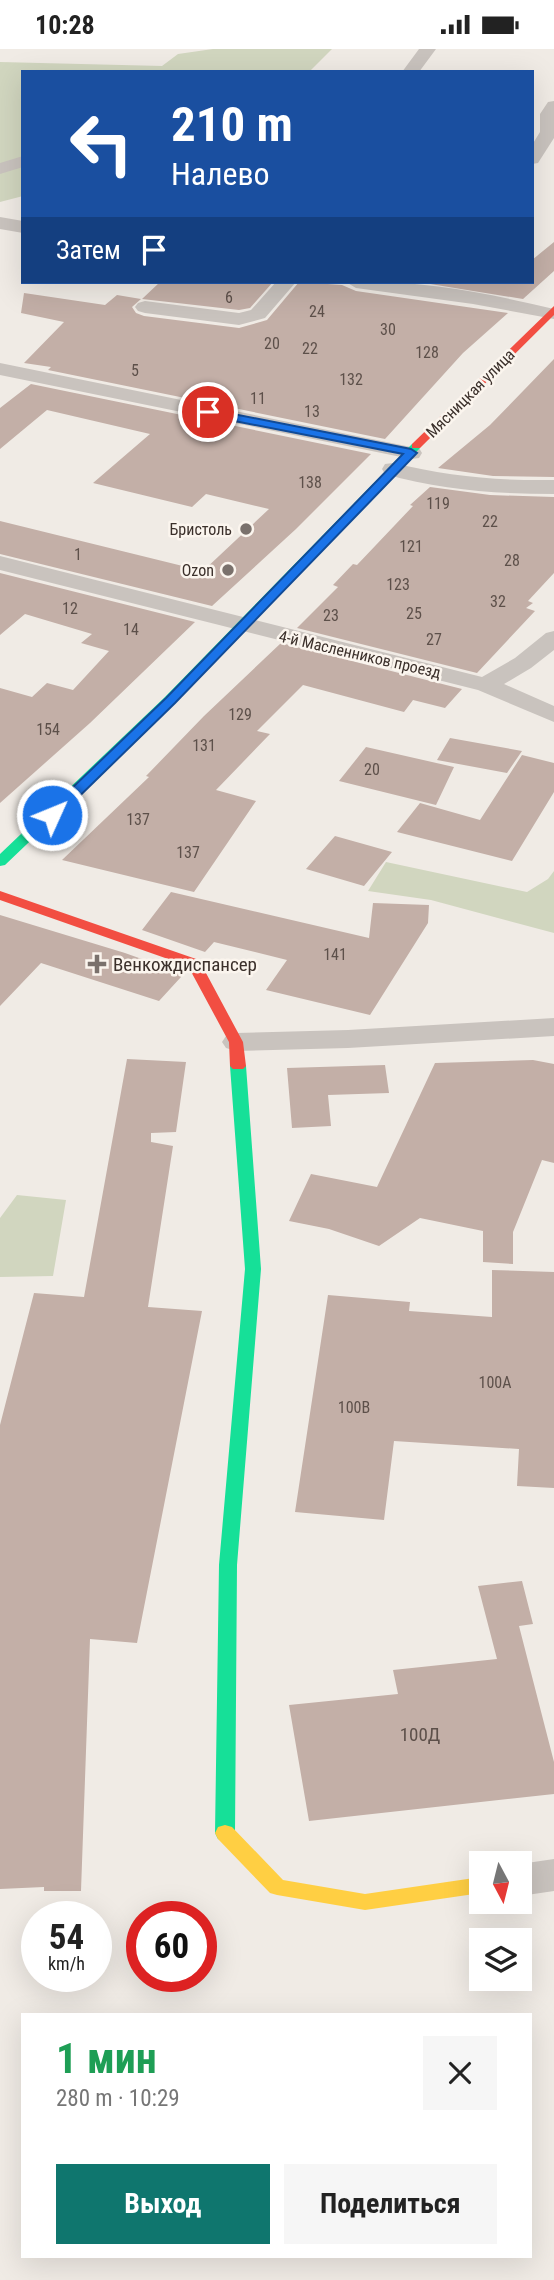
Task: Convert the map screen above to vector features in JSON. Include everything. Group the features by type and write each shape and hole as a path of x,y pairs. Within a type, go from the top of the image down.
{"street":[{"path":"412,70 428,49"},
{"path":"534,156 550,132 550,114 554,106"},
{"path":"0,169 21,162"},
{"path":"0,223 21,227"},
{"path":"145,307 239,319 257,314 284,284"},
{"path":"391,284 460,288 552,312"},
{"name":"Мясницкая улица","path":"0,862 170,700 393,469 552,312"},
{"path":"0,369 411,453"},
{"path":"393,469 424,479 492,487 554,487"},
{"name":"4-й Масленников проезд","path":"0,563 486,685 554,715"},
{"path":"486,685 523,663 554,638"},
{"path":"0,895 194,964 236,1042 253,1269 228,1565 226,1835 277,1887 365,1902 469,1887"},
{"path":"236,1042 348,1039 554,1027"},
{"path":"532,1878 554,1875"}],"green space":[{"path":"213,49 332,49 311,70 21,70 21,197 0,202 0,62 162,66 178,54"},
{"path":"386,862 527,892 548,879 554,871 554,933 431,900 368,891"},
{"path":"17,1195 66,1200 53,1276 0,1277 0,1218"}],"building":[{"path":"554,242 554,271 523,299 430,284 534,284 534,258"},
{"path":"158,284 271,284 250,308 239,310 142,299"},
{"path":"297,284 342,285 356,291 508,313 463,353 385,439 24,363 64,322 21,313 24,293 105,305 117,295 141,299 132,307 136,313 144,316 239,328 267,320"},
{"path":"554,359 554,477 493,476 438,468 490,425"},
{"path":"31,384 371,454 296,529 212,606 0,554 0,521 203,571 269,509 206,494 192,507 93,483 150,434 47,410 0,449 0,408"},
{"path":"430,487 490,495 554,497 554,573 528,601 533,603 526,608 535,611 477,673 297,628 338,587 333,585 353,564 357,565 413,506 410,505"},
{"path":"0,573 195,622 90,723 0,803 0,688 32,697 47,683 73,690 109,651 81,643 92,634 25,614 0,635"},
{"path":"281,643 462,689 445,708 413,700 404,712 303,685 257,731 270,734 216,790 256,801 194,892 62,860 149,777 146,776 204,716"},
{"path":"450,738 522,751 507,773 437,760"},
{"path":"366,747 454,767 436,805 339,781"},
{"path":"522,755 554,763 554,792 512,861 397,832 420,803 480,820"},
{"path":"335,836 392,852 364,886 306,869"},
{"path":"171,892 369,938 373,903 429,905 428,923 370,1015 266,990 287,960 214,942 205,952 142,930"},
{"name":"Венкождиспансер","path":"0,915 125,953 178,972 181,977 159,1001 41,963 0,1006"},
{"path":"127,1059 186,1062 176,1132 151,1133 151,1142 173,1146 148,1307 202,1311 137,1643 90,1639 81,1891 44,1891 44,1887 0,1889 0,1425 34,1293 84,1297"},
{"path":"533,1060 554,1064 554,1163 542,1160 513,1232 513,1264 483,1262 483,1231 420,1218 379,1246 329,1229 289,1221 311,1174 377,1187 435,1063"},
{"path":"385,1065 389,1093 328,1095 331,1126 292,1128 287,1068"},
{"path":"492,1270 554,1272 554,1488 517,1486 519,1449 394,1441 384,1520 295,1512 328,1295 410,1302 409,1311 492,1317"},
{"path":"522,1581 533,1624 519,1626 554,1762 554,1794 309,1821 289,1705 398,1694 393,1670 497,1659 478,1586"}],"traffic: fast":[{"path":"0,862 170,700 416,446"},
{"path":"225,1833 228,1565 253,1269 238,1066"}],"traffic: slow":[{"path":"225,1833 277,1887 365,1902 469,1887"}],"traffic: jam":[{"path":"416,446 554,309"},
{"path":"0,895 194,963 236,1042 238,1066"}],"place":[{"name":"Бристоль","path":"246,529"},
{"name":"Ozon","path":"228,570"},
{"name":"Венкождиспансер","path":"97,964"}],"route":[{"path":"52,815 170,700 411,453 208,412"}]}
